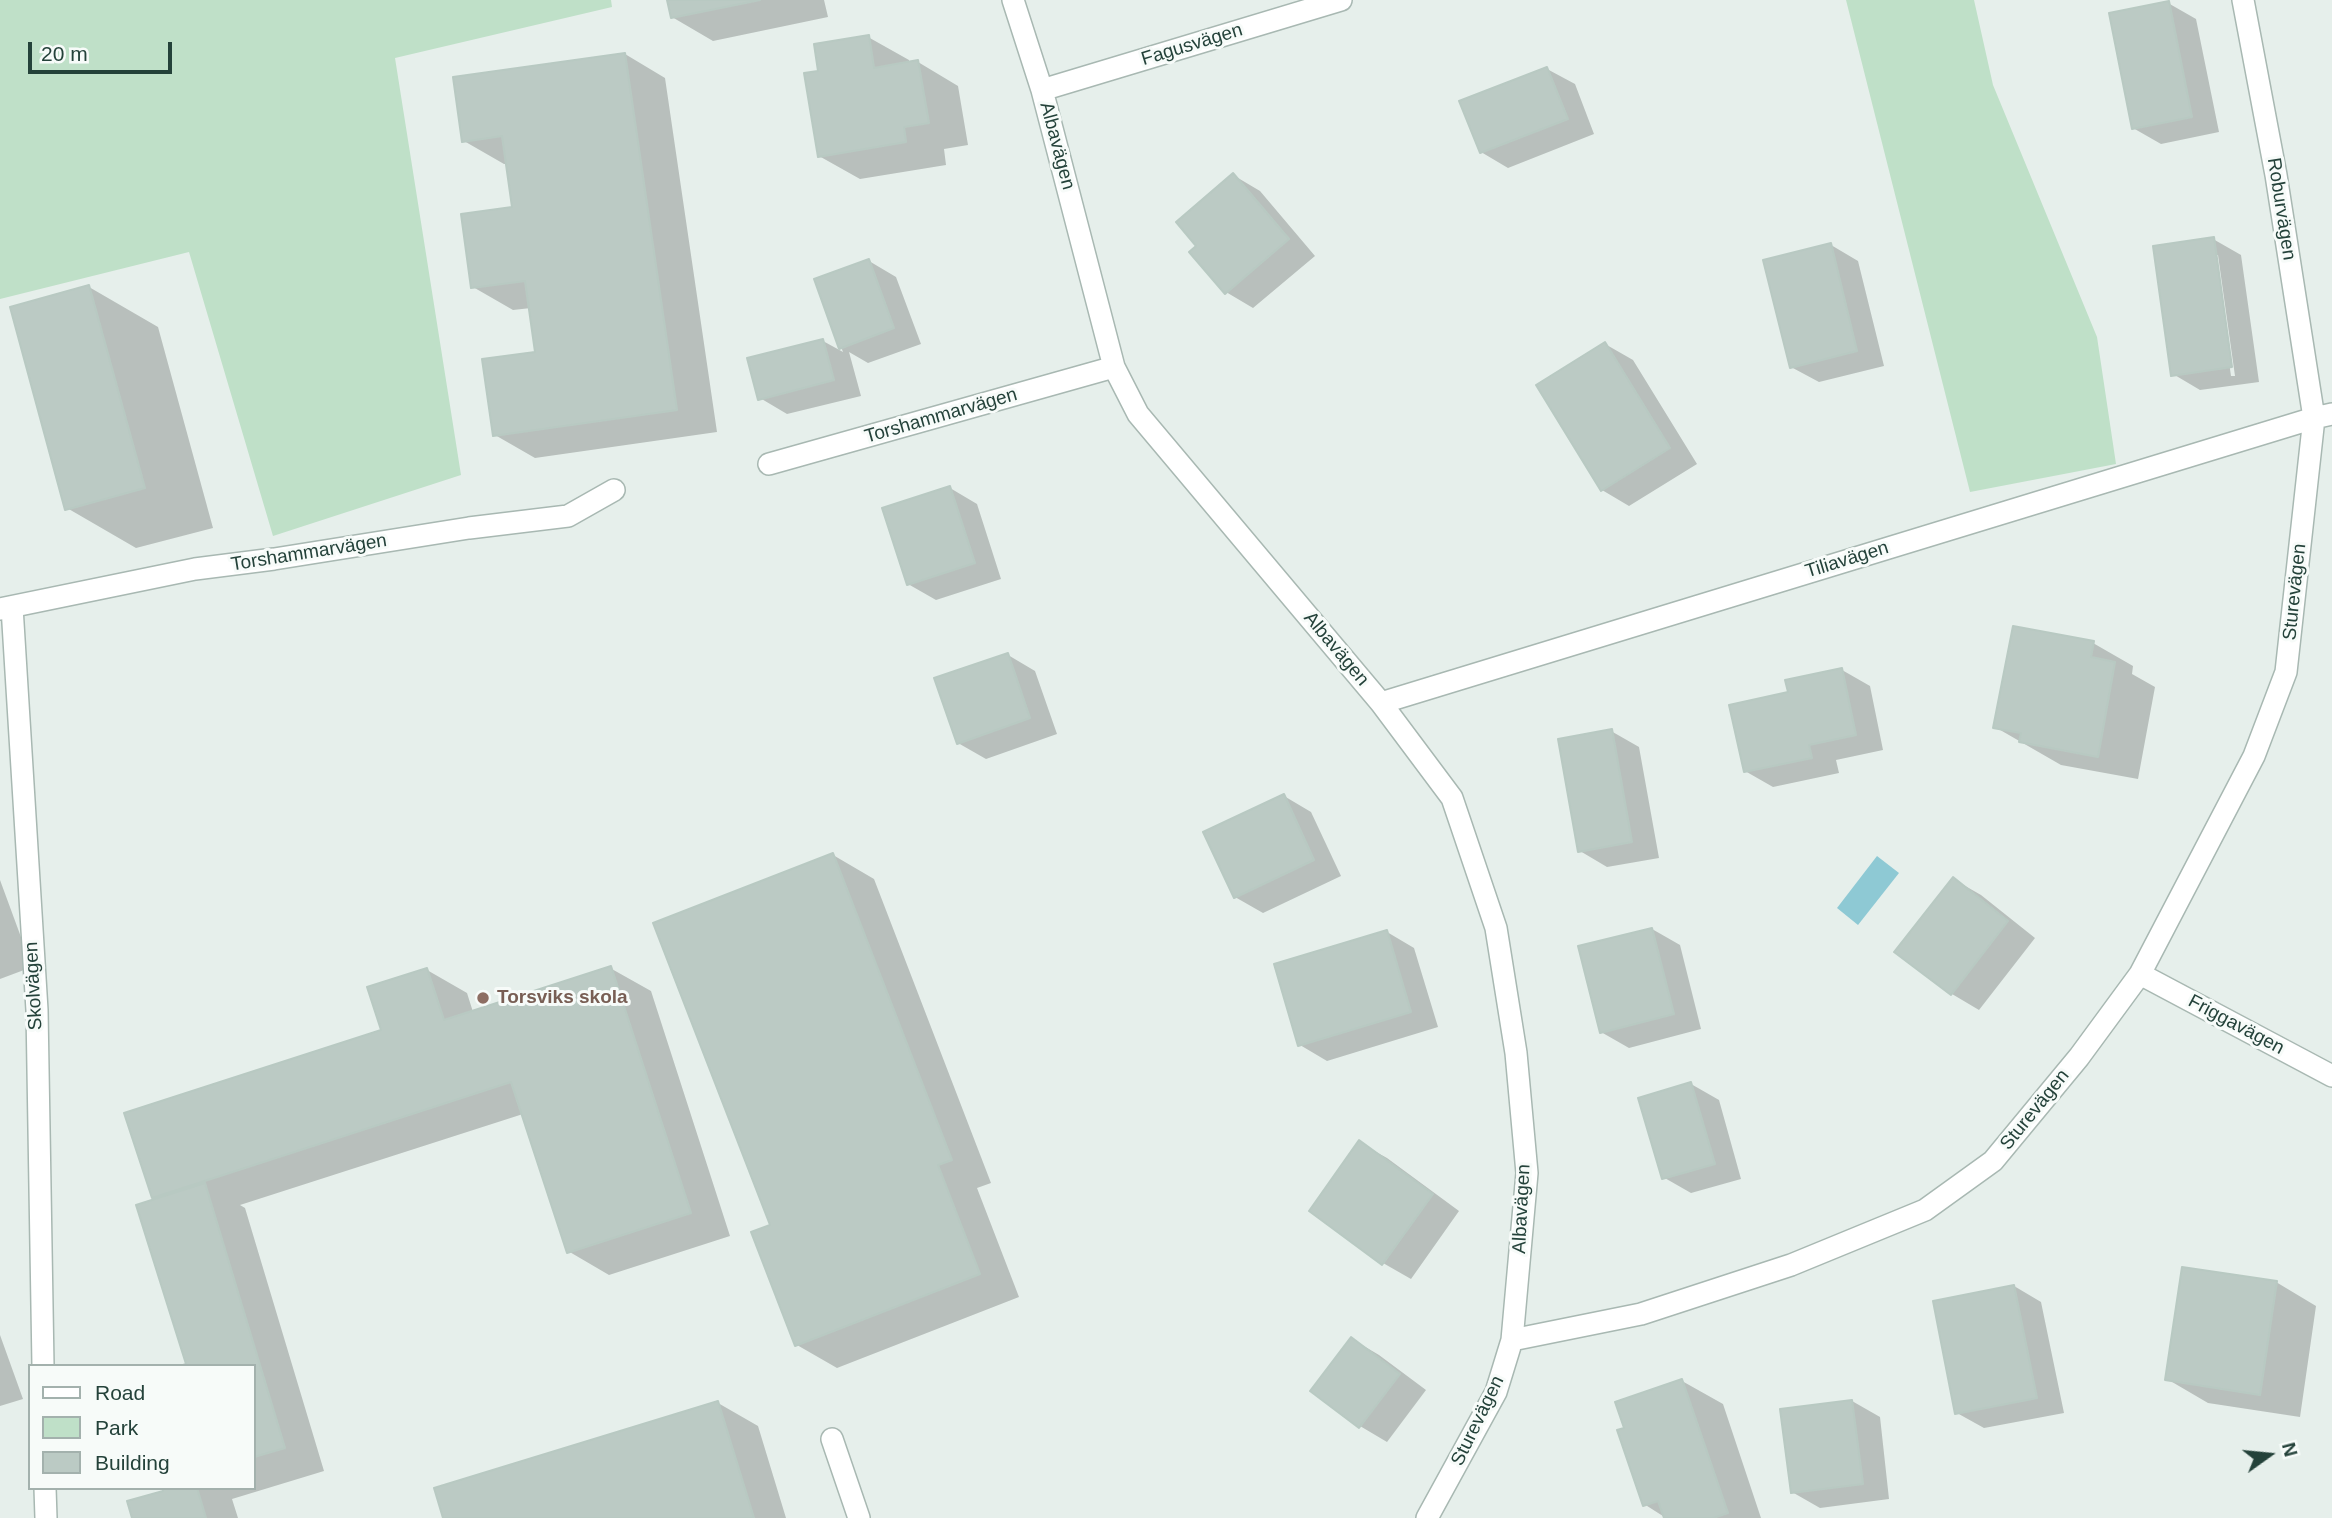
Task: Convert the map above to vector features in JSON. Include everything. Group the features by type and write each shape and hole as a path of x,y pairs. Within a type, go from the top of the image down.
{"street":[{"name":"Albavägen","path":"1013,0 1042,90 1114,367 1138,414 1381,703 1452,798 1496,928 1516,1053 1527,1174 1512,1340"},
{"name":"Fagusvägen","path":"1042,90 1341,0"},
{"name":"Roburvägen","path":"2243,0 2323,416"},
{"name":"Torshammarvägen","path":"769,464 1114,367"},
{"name":"Tiliavägen","path":"1381,703 2323,416"},
{"name":"Sturevägen","path":"1427,1518 1496,1392 1512,1340 1641,1314 1791,1265 1925,1210 1993,1161 2079,1057 2140,975 2254,756 2286,672 2323,416"},
{"name":"Torshammarvägen","path":"6,608 195,569 568,516 614,491"},
{"name":"Skolvägen","path":"6,608 37,1010 43,1364"},
{"name":"Friggavägen","path":"2140,975 2332,1076"},
{"path":"832,1439 859,1518"},
{"path":"45,1490 46,1518"}],"green space":[{"path":"0,0 611,0 612,7 395,58 461,475 273,536 189,252 0,299"},
{"path":"1846,0 1974,0 1993,85 2097,337 2116,464 1970,492"}],"water":[{"path":"1877,856 1899,873 1858,925 1837,908"}],"building":[{"path":"667,0 760,0 671,18"},
{"path":"2169,1 2192,117 2132,129 2109,13"},
{"path":"869,35 874,68 918,60 929,123 904,127 906,142 818,157 804,73 818,71 814,44"},
{"path":"625,53 677,410 493,436 482,359 535,352 525,281 471,288 461,214 512,207 502,136 462,142 453,77"},
{"path":"1547,67 1568,119 1480,153 1459,101"},
{"path":"1233,173 1289,239 1225,294 1189,252 1196,246 1176,222"},
{"path":"2214,237 2232,367 2171,376 2153,246"},
{"path":"1831,243 1857,351 1790,368 1763,260"},
{"path":"869,259 894,328 839,349 814,279"},
{"path":"89,285 145,488 65,510 10,307"},
{"path":"823,339 834,380 758,400 747,358"},
{"path":"1605,342 1670,448 1601,491 1536,385"},
{"path":"950,486 975,563 907,585 882,508"},
{"path":"2013,626 2094,641 2091,657 2115,662 2098,757 2019,742 2021,733 1993,728"},
{"path":"1008,653 1030,718 957,744 934,678"},
{"path":"1842,668 1856,735 1809,745 1812,758 1744,772 1729,705 1788,692 1785,680"},
{"path":"1612,729 1632,842 1578,852 1558,739"},
{"path":"1284,794 1314,860 1234,898 1203,832"},
{"path":"833,853 952,1160 938,1165 980,1274 795,1346 751,1232 770,1225 653,923"},
{"path":"1953,877 2008,921 1951,995 1894,952"},
{"path":"1652,928 1674,1014 1600,1033 1578,946"},
{"path":"1387,930 1411,1012 1298,1046 1274,964"},
{"path":"611,966 691,1213 567,1253 511,1082 152,1198 124,1113 381,1030 367,987 427,968 444,1020"},
{"path":"1691,1082 1715,1164 1662,1179 1638,1098"},
{"path":"1359,1140 1433,1194 1382,1265 1309,1211"},
{"path":"205,1183 285,1448 256,1456 256,1364 186,1364 136,1205"},
{"path":"2182,1267 2277,1281 2260,1395 2165,1380"},
{"path":"2014,1285 2037,1398 1955,1414 1933,1301"},
{"path":"1351,1337 1400,1374 1359,1428 1310,1391"},
{"path":"1682,1379 1728,1513 1713,1518 1664,1518 1658,1501 1643,1506 1617,1430 1624,1428 1615,1402"},
{"path":"1852,1400 1863,1484 1791,1493 1780,1409"},
{"path":"718,1401 754,1518 443,1518 434,1488"},
{"path":"198,1490 206,1518 132,1518 127,1501 163,1491"}],"place":[{"name":"Torsviks skola","path":"483,998"}]}
